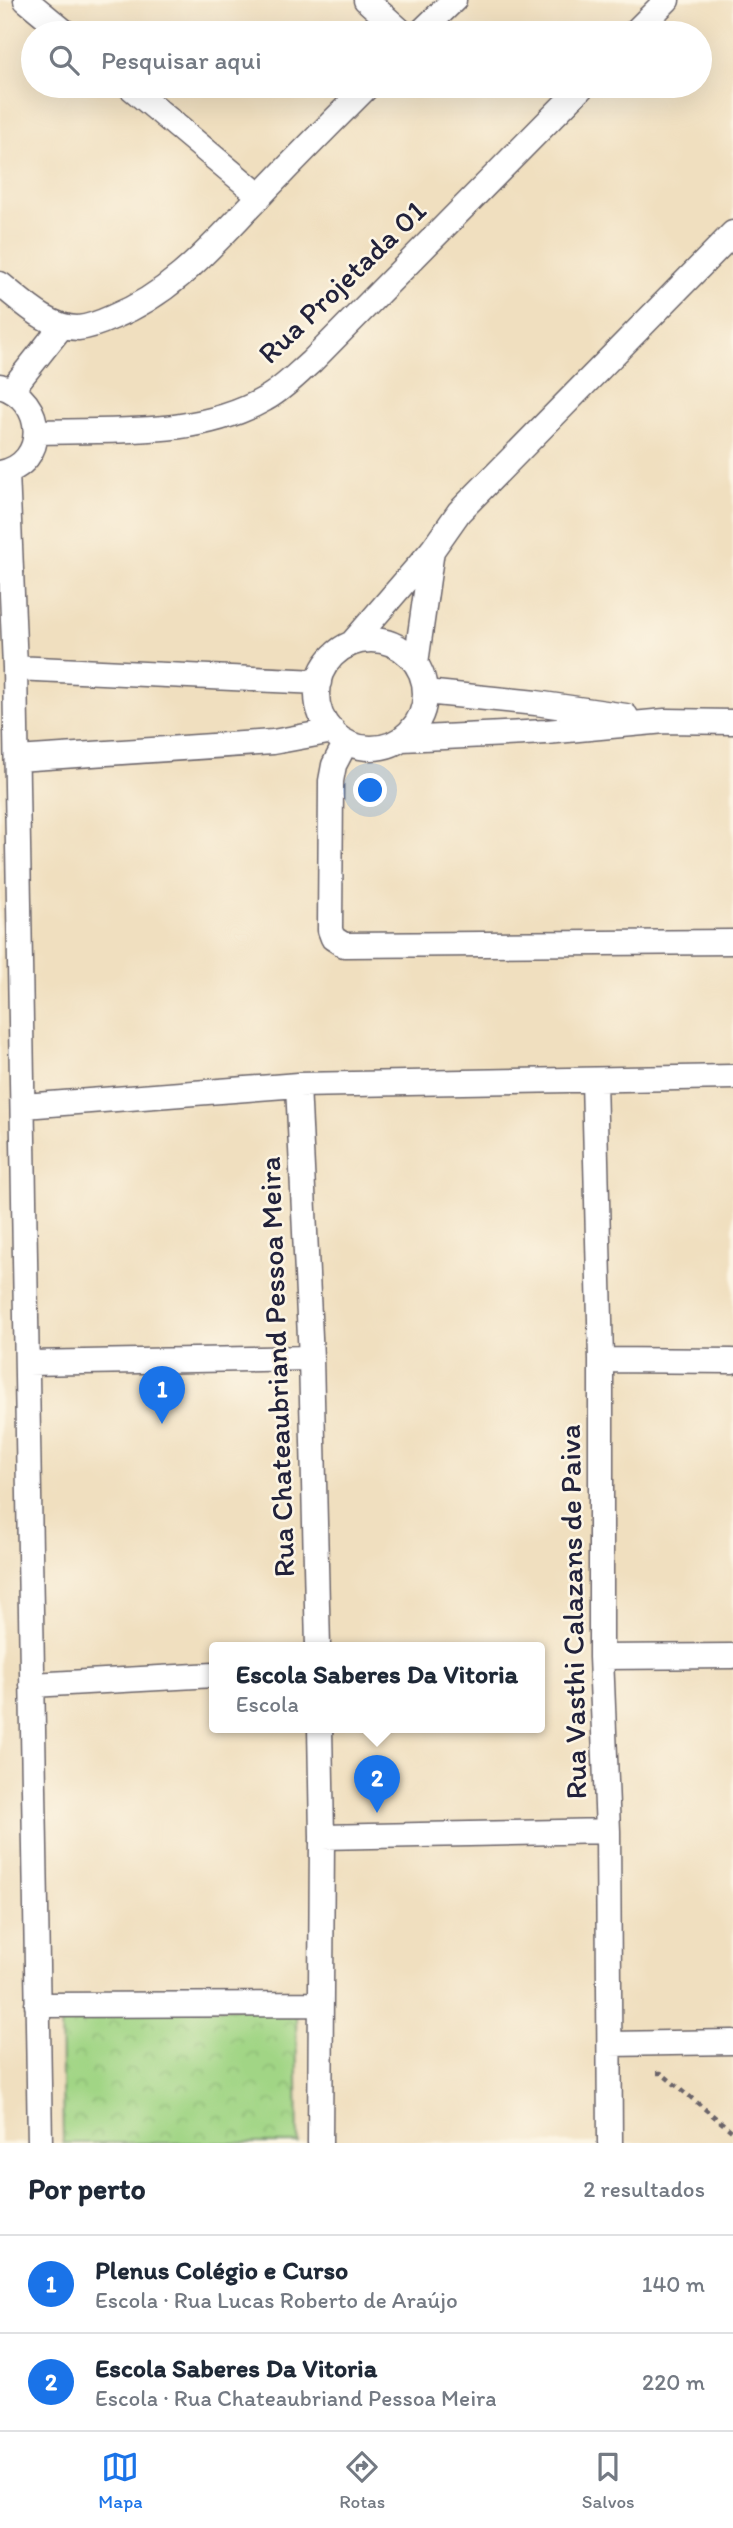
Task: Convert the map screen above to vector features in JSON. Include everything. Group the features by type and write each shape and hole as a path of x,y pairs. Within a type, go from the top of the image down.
{"street":[{"path":"26,0 51,21"},
{"path":"366,0 390,21"},
{"path":"432,21 454,0"},
{"path":"646,21 667,0"},
{"path":"143,98 260,196"},
{"path":"0,284 45,318 62,326 79,328 125,313 167,289 206,254 356,98"},
{"name":"Rua Projetada 01","path":"36,432 154,429 206,422 266,399 312,362 571,98"},
{"path":"339,737 322,717 318,700 318,682 325,666 337,652 352,643 433,549 459,512 733,233"},
{"path":"40,2143 17,759 15,668 4,472 22,463 32,449 36,432 33,415 25,400 6,387 62,326"},
{"path":"416,663 433,549"},
{"path":"352,643 370,640 387,642 403,650 416,663 425,692 423,710 415,726 402,738"},
{"path":"15,668 318,682"},
{"path":"425,692 536,703 665,721"},
{"path":"17,759 339,737 363,747 377,748 402,738 535,733 665,721 733,722"},
{"path":"339,737 329,831 330,930 333,938 344,945 733,942"},
{"path":"24,1106 298,1085 733,1077"},
{"name":"Rua Vasthi Calazans de Paiva","path":"594,1080 601,1360 601,1657 608,1831 610,2143"},
{"name":"Rua Chateaubriand Pessoa Meira","path":"298,1085 312,1358 318,1642"},
{"path":"28,1363 312,1358"},
{"path":"601,1360 733,1362"},
{"path":"601,1657 733,1656"},
{"path":"32,1685 209,1675"},
{"path":"320,1733 320,2143"},
{"path":"322,1837 608,1831"},
{"path":"37,2006 320,2004"},
{"path":"610,2044 733,2042"}],"path":[{"path":"610,2076 661,2073 733,2132"}],"green space":[{"path":"296,2007 298,2143 63,2143 61,2011"}],"place":[{"name":"Plenus Colégio e Curso","path":"162,1424"},
{"name":"Escola Saberes Da Vitoria","path":"377,1813"}]}
